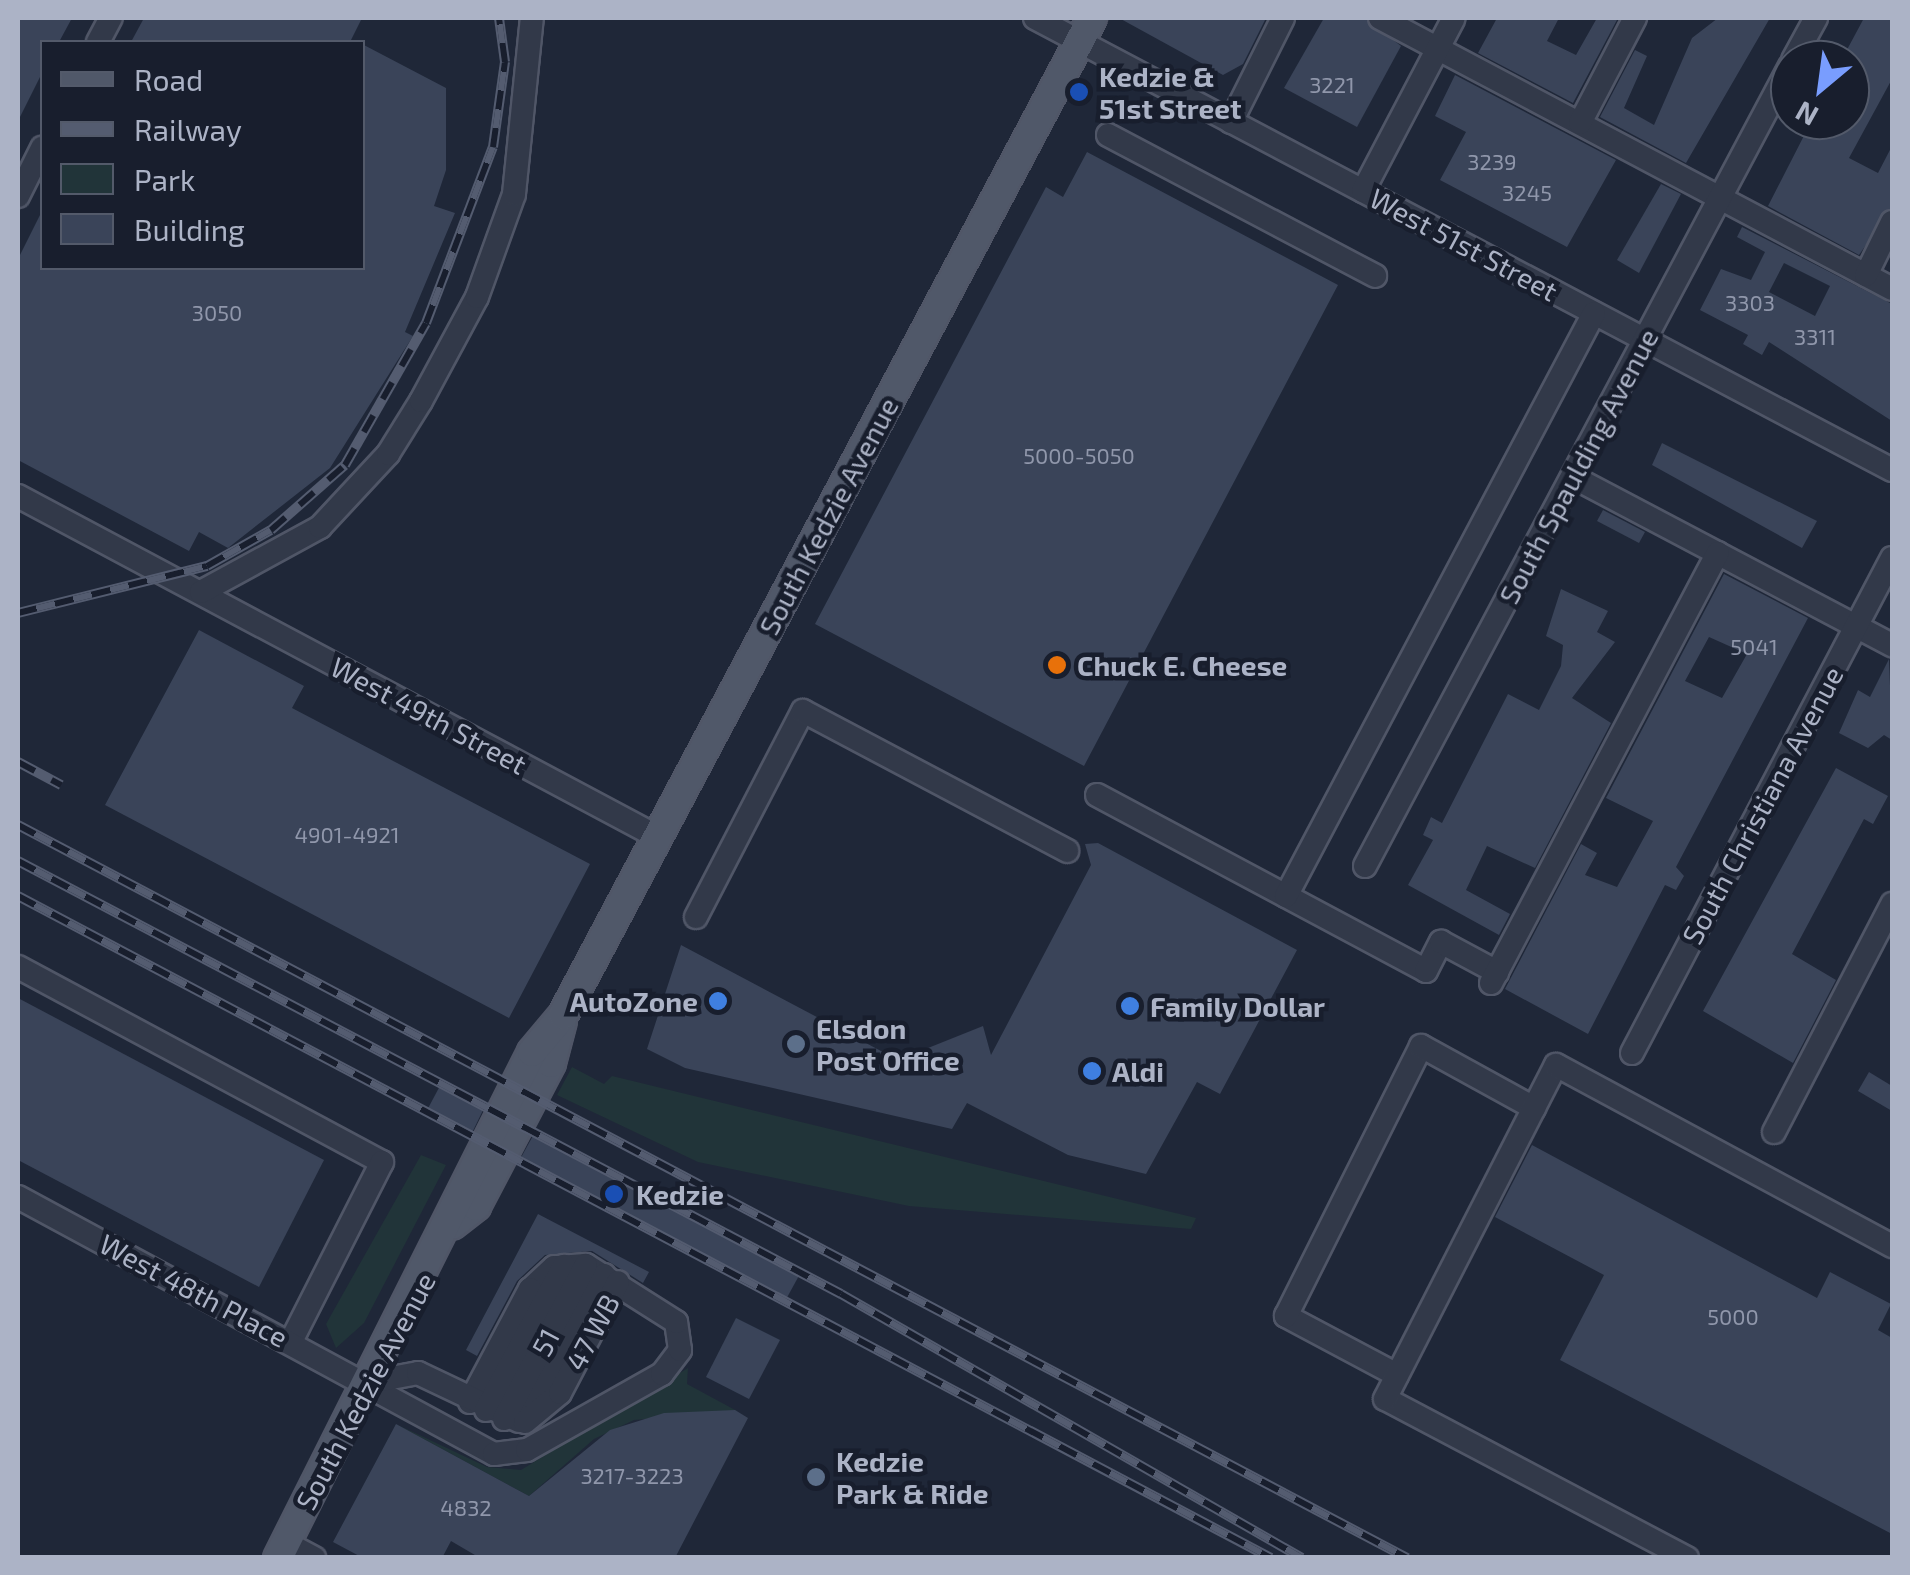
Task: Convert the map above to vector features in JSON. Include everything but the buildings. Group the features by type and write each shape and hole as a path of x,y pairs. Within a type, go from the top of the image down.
{"main road":[{"name":"South Kedzie Avenue","path":"282,1550 452,1225 456,1195 515,1084 564,1014 1086,30"}],"street":[{"path":"99,40 111,18"},
{"path":"200,592 320,527 388,454 429,388 477,298 514,194 532,18"},
{"name":"West 51st Street","path":"1035,18 1086,30 1231,122 1892,470"},
{"path":"1231,122 1284,18"},
{"path":"1380,18 1892,289"},
{"path":"1363,191 1454,18"},
{"path":"1580,123 1635,18"},
{"name":"South Spaulding Avenue","path":"1365,866 1770,105"},
{"path":"1108,135 1376,276"},
{"path":"18,196 40,152"},
{"path":"1866,275 1892,222"},
{"path":"1286,896 1594,313"},
{"path":"1573,477 1892,645"},
{"name":"West 49th Street","path":"18,496 658,837"},
{"path":"1097,796 1426,971 1441,942 1494,978 1718,554"},
{"name":"South Christiana Avenue","path":"1632,1053 1892,558"},
{"path":"696,917 803,710 1067,851"},
{"path":"1774,1132 1892,904"},
{"path":"18,967 382,1162 291,1341"},
{"path":"1397,1375 1286,1316 1422,1046 1534,1108"},
{"path":"1687,1558 1385,1398 1556,1065 1892,1247"},
{"name":"West 48th Place","path":"18,1197 370,1382 494,1454 527,1450 676,1360 672,1313 593,1271"},
{"path":"370,1382 418,1373 496,1413 593,1271"},
{"name":"47 WB","path":"496,1413 560,1393 593,1271"},
{"path":"282,1550 314,1558"}],"green space":[{"path":"572,1067 604,1084 612,1076 1196,1218 1191,1229 909,1206 698,1162 557,1095"},
{"path":"421,1155 446,1165 364,1323 336,1348 326,1324"},
{"path":"688,1368 687,1384 737,1411 634,1420 594,1439 529,1496 396,1424 487,1467 521,1470"}],"railway":[{"path":"18,613 207,566 271,530 345,465 426,323 493,147 505,62 499,18"},
{"path":"18,762 61,785"},
{"path":"18,825 1407,1558"},
{"path":"18,861 841,1294 1302,1558"},
{"path":"18,896 1271,1558"}],"place":[{"name":"Kedzie & 51st Street","path":"1079,92"},
{"name":"Chuck E. Cheese","path":"1057,665"},
{"name":"AutoZone","path":"718,1001"},
{"name":"Family Dollar","path":"1130,1006"},
{"name":"Elsdon Post Office","path":"796,1044"},
{"name":"Aldi","path":"1092,1071"},
{"name":"Kedzie","path":"614,1194"},
{"name":"Kedzie Park & Ride","path":"816,1477"}]}
